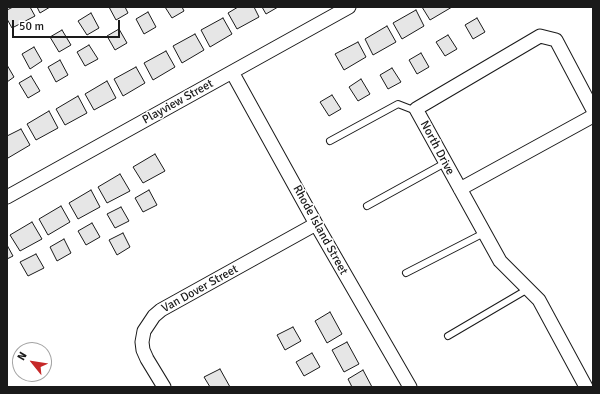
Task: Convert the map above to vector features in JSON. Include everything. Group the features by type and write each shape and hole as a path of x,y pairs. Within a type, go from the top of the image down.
{"street":[{"name":"Playview Street","path":"7,197 349,7"},
{"name":"North Drive","path":"586,387 539,300 500,262 416,109 540,36 556,40 593,110"},
{"name":"Rhode Island Street","path":"232,72 316,224 410,387"},
{"path":"460,189 593,116"},
{"name":"Van Dover Street","path":"164,387 143,350 142,342 144,331 154,316 316,224"}],"lane":[{"path":"330,141 398,104 418,111"},
{"path":"367,206 445,162"},
{"path":"406,273 484,233"},
{"path":"448,336 528,289"}],"building":[{"path":"13,7 30,7 35,16 12,28 7,19 7,10"},
{"path":"37,7 50,7 40,13"},
{"path":"109,7 125,7 128,13 116,20"},
{"path":"165,7 182,7 184,11 172,18"},
{"path":"238,7 254,7 259,17 237,29 228,13"},
{"path":"262,7 278,7 266,14"},
{"path":"422,7 452,7 430,20"},
{"path":"416,10 424,26 402,39 393,23"},
{"path":"148,12 156,27 144,34 136,19"},
{"path":"91,13 99,28 87,35 78,21"},
{"path":"223,18 232,34 210,47 201,30"},
{"path":"477,18 485,32 473,39 465,25"},
{"path":"387,26 396,42 373,55 365,39"},
{"path":"119,29 127,43 115,50 107,36"},
{"path":"62,30 71,45 59,52 50,37"},
{"path":"195,34 204,50 182,63 173,46"},
{"path":"448,35 457,49 445,56 436,42"},
{"path":"358,42 366,57 344,70 335,54"},
{"path":"89,45 98,59 85,66 77,52"},
{"path":"34,47 42,61 30,69 22,54"},
{"path":"166,51 175,67 153,80 144,63"},
{"path":"421,53 429,67 417,74 409,60"},
{"path":"60,60 68,75 56,82 48,67"},
{"path":"7,65 14,77 7,82"},
{"path":"136,67 145,83 123,96 114,79"},
{"path":"392,68 401,82 388,89 380,75"},
{"path":"31,76 40,91 28,98 19,83"},
{"path":"361,79 370,94 358,101 349,87"},
{"path":"107,81 116,98 94,110 85,94"},
{"path":"332,95 341,109 329,116 320,102"},
{"path":"78,96 87,113 65,125 56,109"},
{"path":"49,111 58,128 36,140 27,124"},
{"path":"21,129 30,145 8,158 7,136"},
{"path":"155,154 165,171 143,183 133,167"},
{"path":"120,174 130,191 107,203 98,187"},
{"path":"91,190 100,207 78,219 69,203"},
{"path":"149,190 157,205 143,212 135,198"},
{"path":"61,206 70,222 48,235 39,219"},
{"path":"121,207 129,221 115,228 107,214"},
{"path":"32,222 42,239 20,251 10,235"},
{"path":"92,223 100,237 86,245 78,231"},
{"path":"123,233 130,247 117,255 109,240"},
{"path":"64,239 71,253 57,261 50,247"},
{"path":"7,245 13,256 7,259"},
{"path":"36,254 44,268 28,276 20,262"},
{"path":"330,312 342,334 327,343 315,321"},
{"path":"293,327 301,341 285,350 277,335"},
{"path":"347,342 359,364 344,372 332,350"},
{"path":"312,353 320,367 304,376 296,362"},
{"path":"220,369 230,387 210,387 204,377"},
{"path":"363,370 372,387 352,387 348,379"}]}
